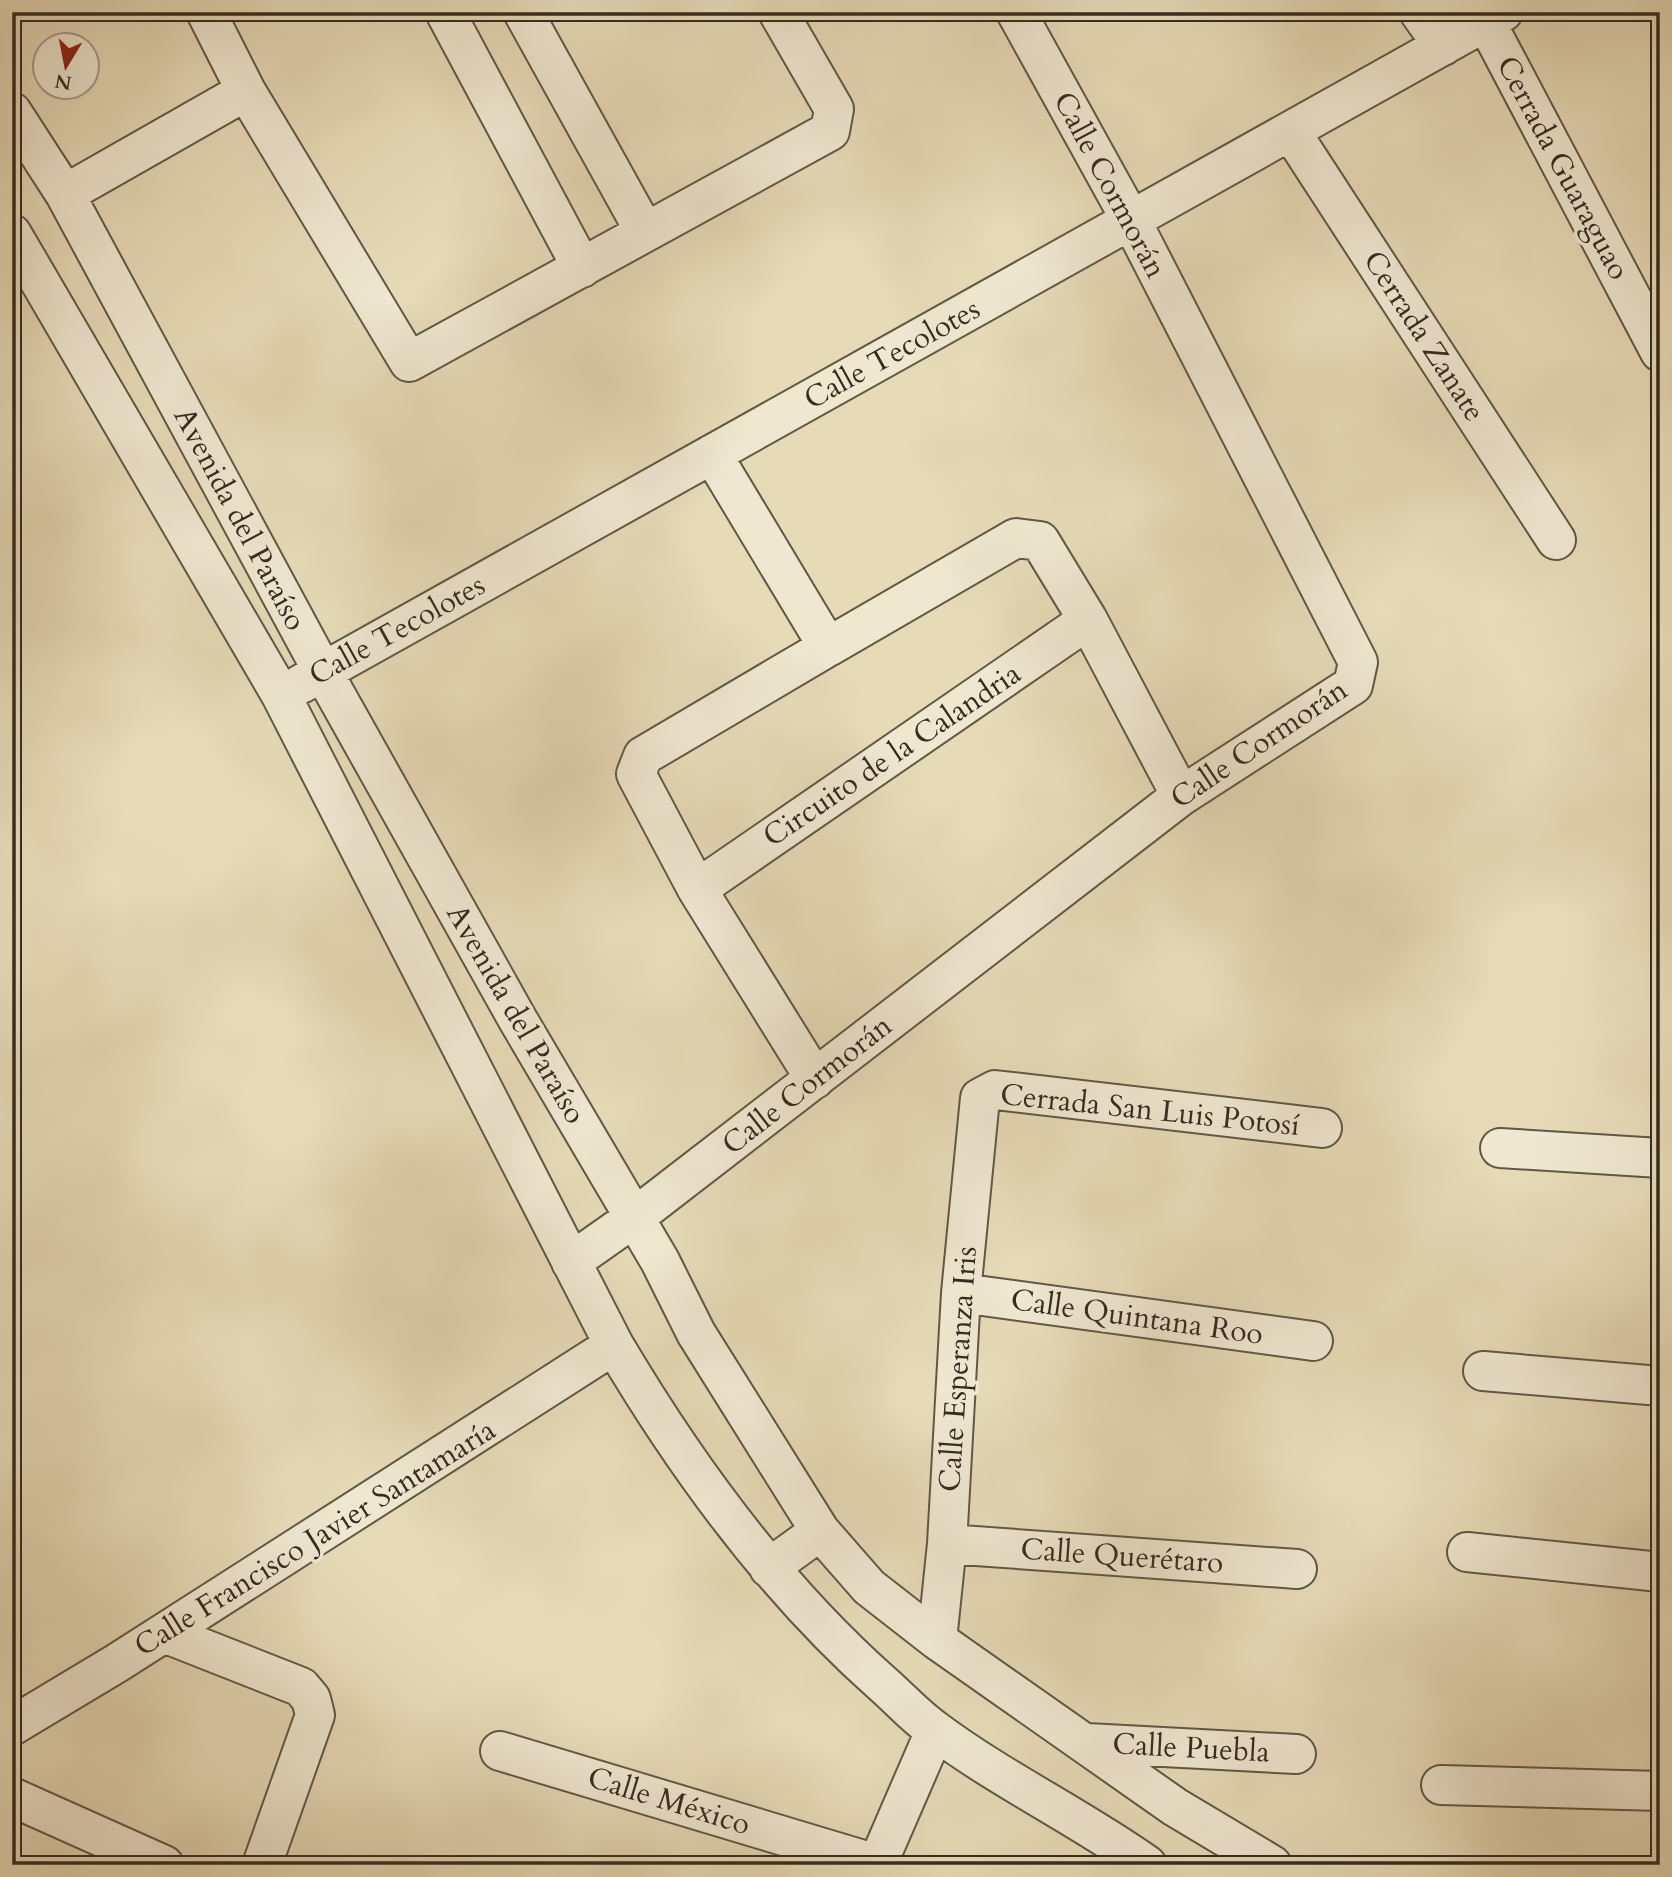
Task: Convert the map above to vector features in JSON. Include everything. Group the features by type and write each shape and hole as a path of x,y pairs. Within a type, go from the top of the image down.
{"street":[{"path":"206,12 246,90 409,362 830,131 834,109 778,12"},
{"path":"445,12 582,268"},
{"path":"523,12 645,232"},
{"name":"Calle Cormorán","path":"571,1262 635,1217 1181,796 1353,685 1358,662 1132,222 1016,12"},
{"path":"1419,12 1443,46"},
{"name":"Calle Tecolotes","path":"281,695 1132,222 1494,17"},
{"name":"Cerrada Guaraguao","path":"1494,17 1660,352"},
{"path":"65,194 246,90"},
{"name":"Avenida del Paraíso","path":"12,112 65,194 323,672 511,1008 635,1217 696,1333 820,1531 869,1587 937,1640 1175,1807 1272,1865"},
{"name":"Cerrada Zanate","path":"1291,132 1556,540"},
{"name":"Avenida del Paraíso","path":"12,234 281,695 571,1262 645,1398 769,1567 840,1646 935,1731 1147,1865"},
{"path":"712,454 828,647"},
{"path":"815,1079 697,889 636,774 643,756 1016,538 1040,541 1088,620 1181,796"},
{"name":"Circuito de la Calandria","path":"697,889 1088,620"},
{"name":"Cerrada San Luis Potosí","path":"980,1098 995,1090 1322,1128"},
{"name":"Calle Esperanza Iris","path":"937,1640 947,1544 961,1293 980,1098"},
{"path":"1500,1148 1660,1158"},
{"name":"Calle Quintana Roo","path":"961,1293 1312,1341"},
{"name":"Calle Francisco Javier Santamaría","path":"12,1726 164,1633 614,1345"},
{"path":"1483,1371 1660,1387"},
{"path":"769,1567 820,1531"},
{"name":"Calle Querétaro","path":"947,1544 1297,1569"},
{"path":"1467,1552 1660,1572"},
{"path":"164,1633 301,1687 311,1699 315,1715 262,1865"},
{"path":"878,1864 935,1731"},
{"name":"Calle Puebla","path":"1087,1743 1296,1754"},
{"name":"Calle México","path":"500,1751 878,1864"},
{"path":"1441,1785 1660,1791"},
{"path":"12,1797 164,1865"}]}
